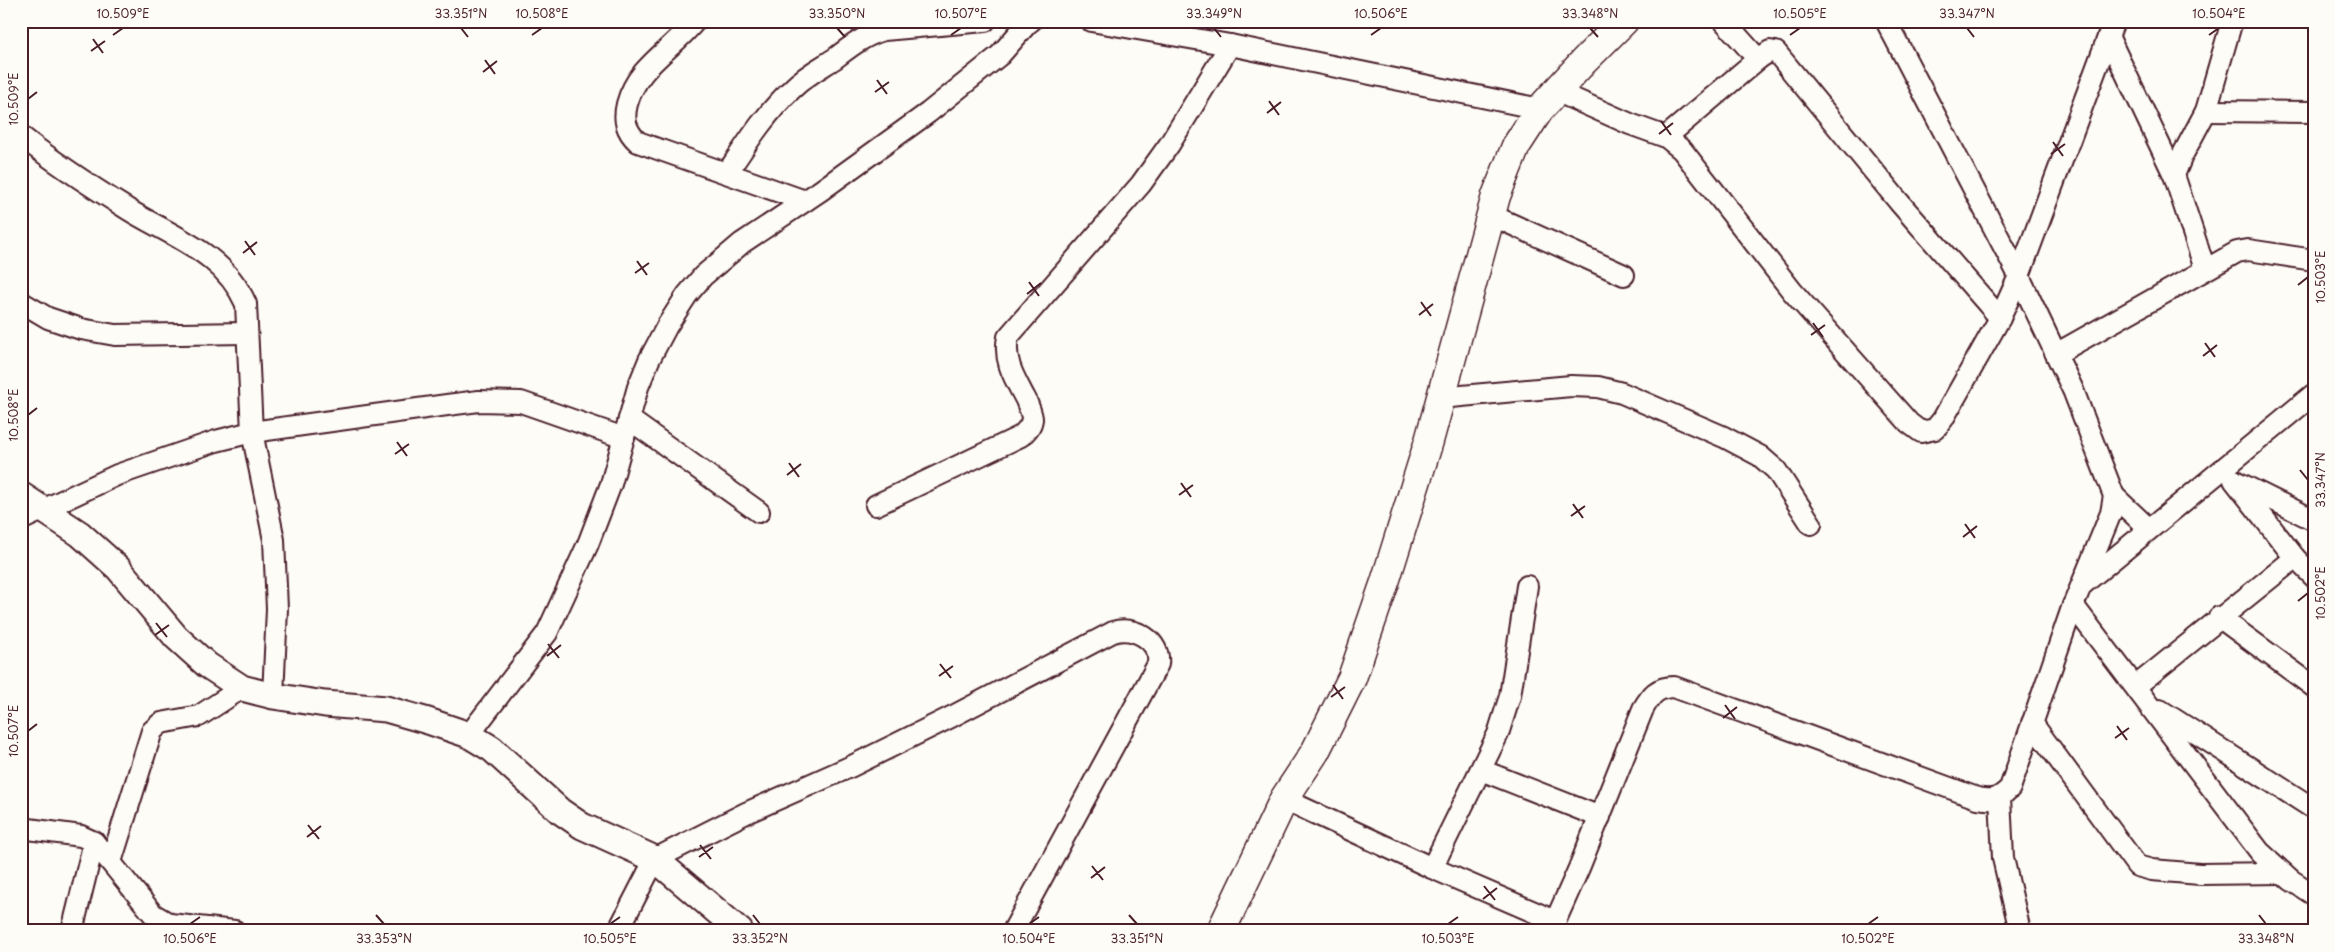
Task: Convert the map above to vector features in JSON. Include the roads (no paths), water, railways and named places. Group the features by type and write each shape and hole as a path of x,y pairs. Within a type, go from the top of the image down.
{"main road":[{"path":"1221,931 1284,799 1315,752 1352,678 1388,573 1440,398 1491,214 1516,146 1548,100 1624,21"}],"street":[{"path":"695,21 642,72 631,90 625,112 626,127 638,142 805,201"},
{"path":"727,174 755,129 789,92 865,38 884,30 985,21"},
{"path":"469,735 547,633 588,544 611,484 638,387 649,360 667,326 703,276 742,243 805,201 928,113 1000,55 1031,21"},
{"path":"1091,21 1548,100 1630,124 1666,137 1682,150 1792,291 1909,422 1921,432 1935,429 1943,419 2000,318 2019,276 2111,28"},
{"path":"1724,21 1758,59"},
{"path":"1886,21 2019,276 2073,390 2114,496 2149,529"},
{"path":"2174,175 2206,111 2232,21"},
{"path":"2111,28 2174,175 2205,269"},
{"path":"876,505 1021,436 1029,428 1032,419 1030,409 1008,361 1006,350 1008,336 1141,184 1169,145 1230,45"},
{"path":"1666,137 1758,59 1770,51 1776,52 1899,202 2000,318"},
{"path":"2206,111 2314,112"},
{"path":"21,136 59,166 132,212 198,249 223,268 240,291 246,304 252,432 274,540 277,609 273,696"},
{"path":"1491,214 1624,275"},
{"path":"2056,354 2236,252 2248,250 2314,260"},
{"path":"21,302 48,318 80,329 115,336 246,333"},
{"path":"1440,398 1571,386 1598,387 1622,393 1724,437 1760,456 1776,470 1811,524"},
{"path":"21,520 117,475 216,441 252,432 447,405 506,401 520,402 627,429 759,512"},
{"path":"2081,585 2149,529 2227,475 2310,403"},
{"path":"2227,475 2314,520"},
{"path":"2227,475 2295,558 2314,578"},
{"path":"21,495 80,534 118,568 176,637 208,665 242,688 273,696 325,704 386,709 469,735 492,749 552,804 582,826 655,859 740,931"},
{"path":"1284,799 1553,926 1600,817 1643,709 1656,691 1663,687 1674,687 1977,798 1991,801 2000,797 2010,788 2073,605 2111,513 2114,496"},
{"path":"2136,686 2219,617 2295,558"},
{"path":"1432,868 1498,734 1510,696 1527,586"},
{"path":"2073,605 2260,852 2283,873 2314,895"},
{"path":"2219,617 2314,687"},
{"path":"618,931 655,859 746,813 852,766 953,716 1113,632 1127,630 1156,646 1159,655 1158,664 1013,931"},
{"path":"111,862 152,731 161,723 199,716 242,688"},
{"path":"2149,703 2314,809"},
{"path":"2032,723 2136,866 2152,870 2200,874 2283,873"},
{"path":"1481,770 1600,817"},
{"path":"2000,797 2003,858 2020,931"},
{"path":"21,828 81,836 94,842 153,914 161,921 170,924 235,931"},
{"path":"72,931 94,842"}]}
